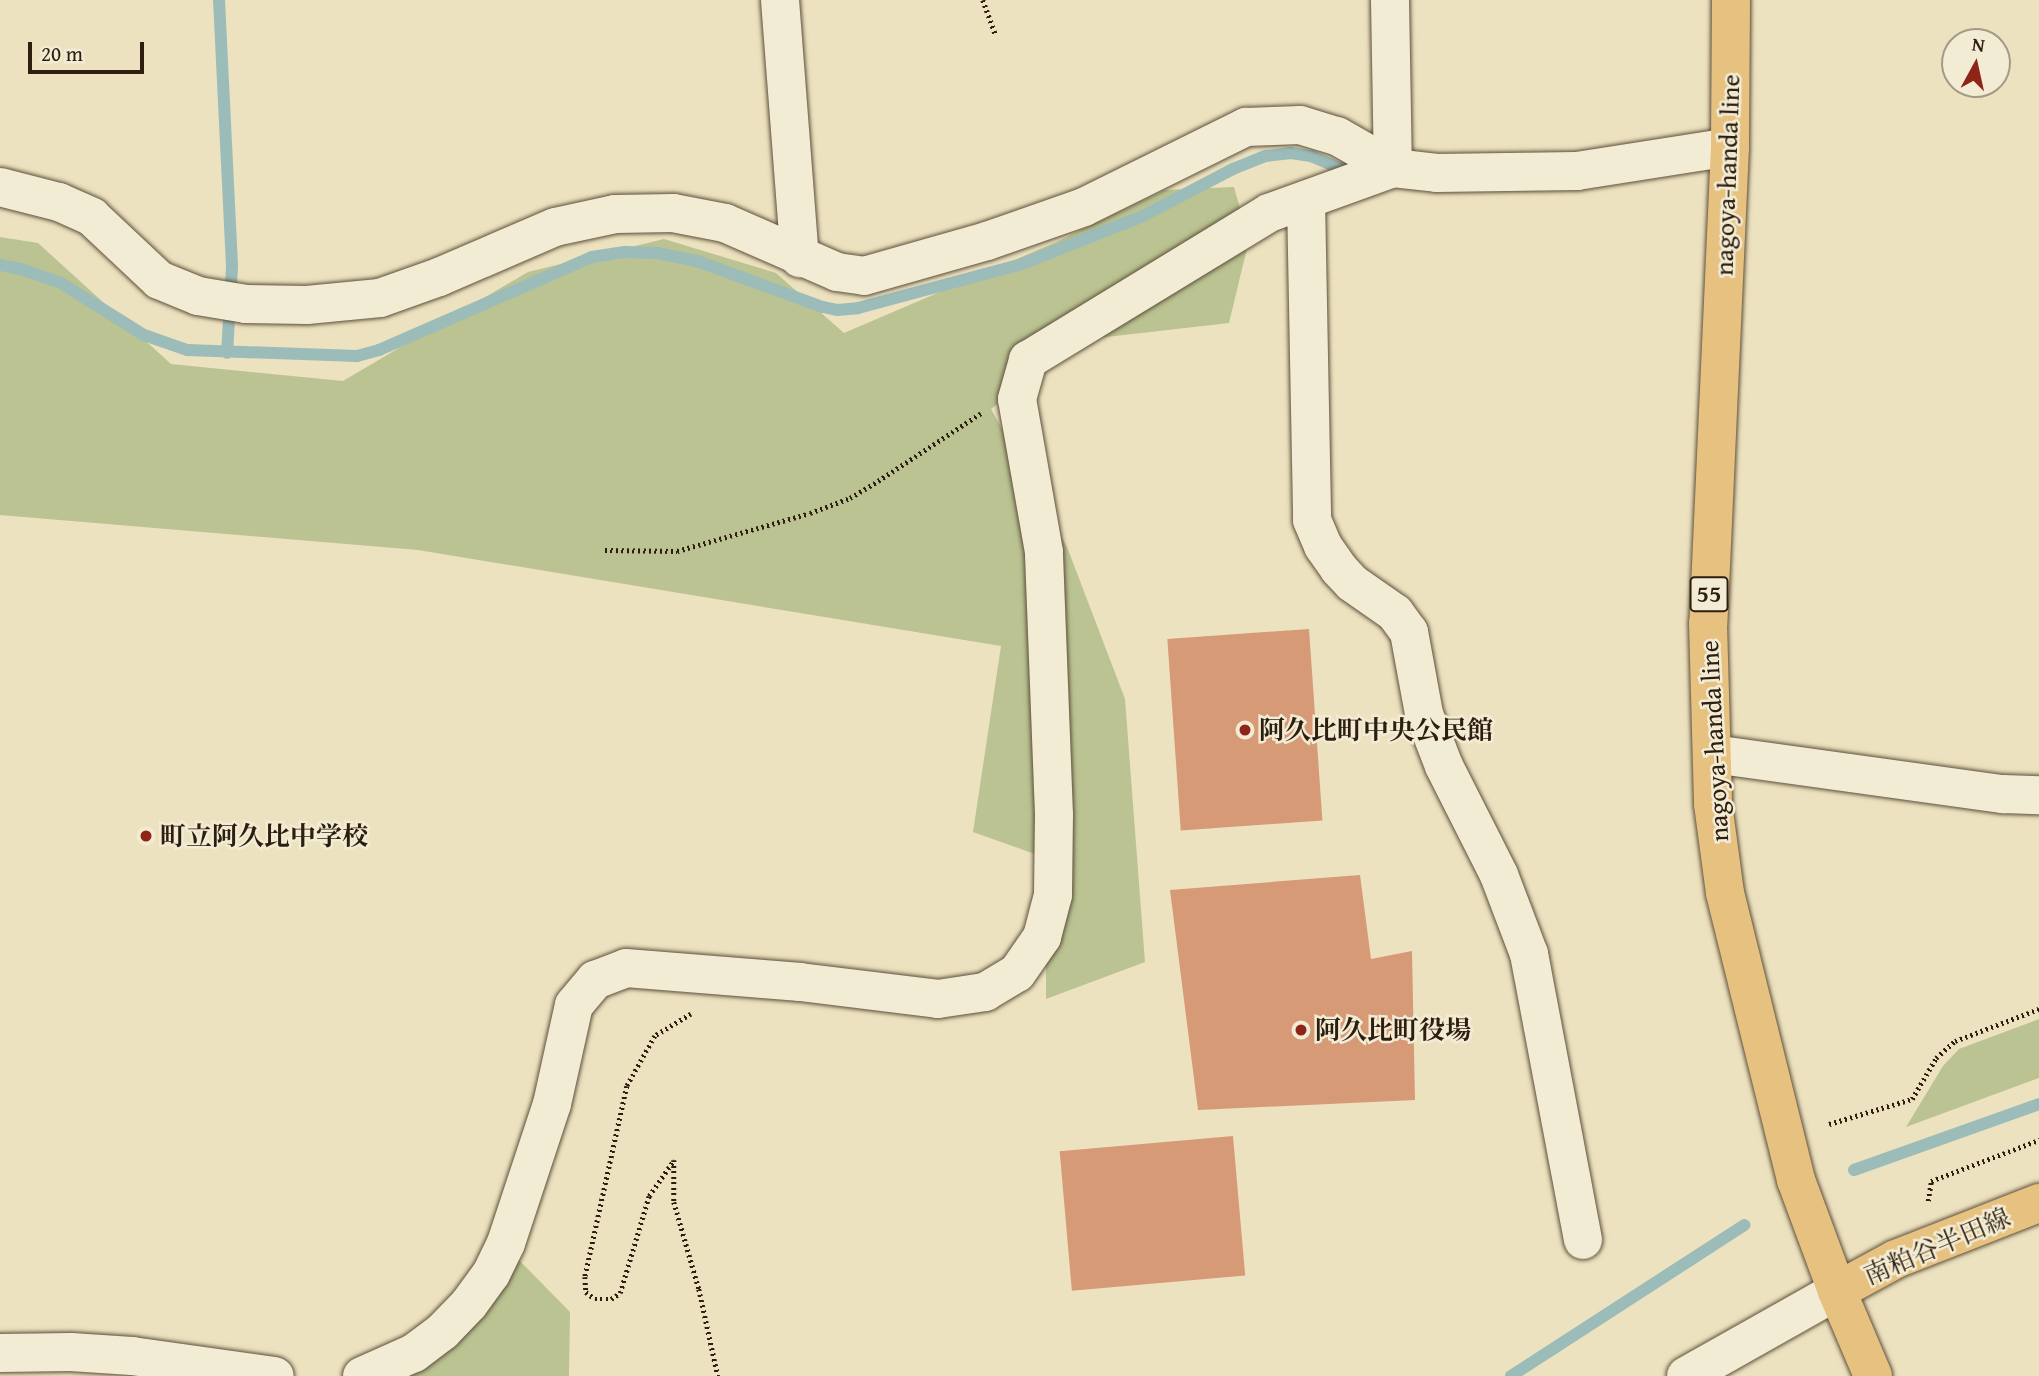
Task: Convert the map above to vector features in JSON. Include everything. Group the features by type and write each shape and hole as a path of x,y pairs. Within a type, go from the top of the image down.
{"main road":[{"name":"nagoya-handa line","path":"1731,0 1730,148 1708,623 1713,804 1726,893 1802,1195 1836,1291 1872,1376"},
{"name":"南粕谷半田線","path":"1836,1291 1896,1259 2039,1203"}],"street":[{"path":"780,0 800,258"},
{"path":"1390,0 1393,168"},
{"path":"0,187 59,202 92,218 116,236 159,280 198,296 246,304 307,305 380,298 439,277 555,227 615,214 673,213 724,223 836,272 864,276 988,241 1084,207 1246,127 1300,125 1337,136 1393,168 1437,173 1577,171 1730,148"},
{"path":"362,1376 414,1353 443,1331 469,1304 491,1274 506,1243 552,1104 575,1005 595,980 626,968 800,982 938,999 985,992 1017,973 1042,937 1054,895 1044,552 1017,399 1028,360 1269,213 1393,168"},
{"path":"1306,200 1312,520 1322,546 1339,569 1352,583 1395,613 1409,632 1429,726 1444,766 1499,875 1529,954 1583,1240"},
{"path":"1713,754 2003,794 2039,795"},
{"path":"1686,1376 1836,1291"},
{"path":"0,1353 71,1352 132,1356 275,1376"}],"path":[{"path":"983,0 996,36"},
{"path":"605,550 677,551 810,513 850,498 985,411 1017,399"},
{"path":"1829,1124 1912,1099 1936,1058 1955,1041 2039,1009"},
{"path":"701,1012 689,1015 655,1036 627,1086 585,1277 586,1292 595,1299 611,1299 620,1293 649,1196 674,1160 674,1202 699,1289 718,1376"},
{"path":"1928,1202 1931,1181 2039,1140"}],"green space":[{"path":"1234,187 1249,240 1229,323 1080,340 991,409 1067,547 1125,699 1145,962 1046,999 1046,858 973,832 1001,646 418,550 0,515 0,237 38,243 171,364 343,381 528,272 664,239 776,273 844,333 1054,243 1165,190"},
{"path":"2039,1019 2039,1078 1906,1127 1943,1066 1959,1049"},
{"path":"511,1252 570,1312 569,1376 390,1376 451,1350"}],"building":[{"name":"阿久比町中央公民館","path":"1309,629 1322,821 1181,830 1167,639"},
{"name":"阿久比町役場","path":"1360,875 1371,959 1412,951 1415,1100 1198,1110 1170,890"},
{"path":"1233,1136 1245,1275 1072,1291 1060,1151"}],"waterway":[{"path":"219,0 232,267 227,353"},
{"path":"0,265 21,269 61,283 144,335 187,350 357,356 379,350 592,257 625,252 657,253 697,261 823,307 837,310 858,308 1022,264 1141,217 1233,169 1266,156 1291,153 1311,156 1339,168"},
{"path":"1854,1170 2039,1104"},
{"path":"1511,1376 1744,1225"}],"place":[{"name":"阿久比町中央公民館","path":"1245,730"},
{"name":"町立阿久比中学校","path":"146,836"},
{"name":"阿久比町役場","path":"1301,1030"}]}
